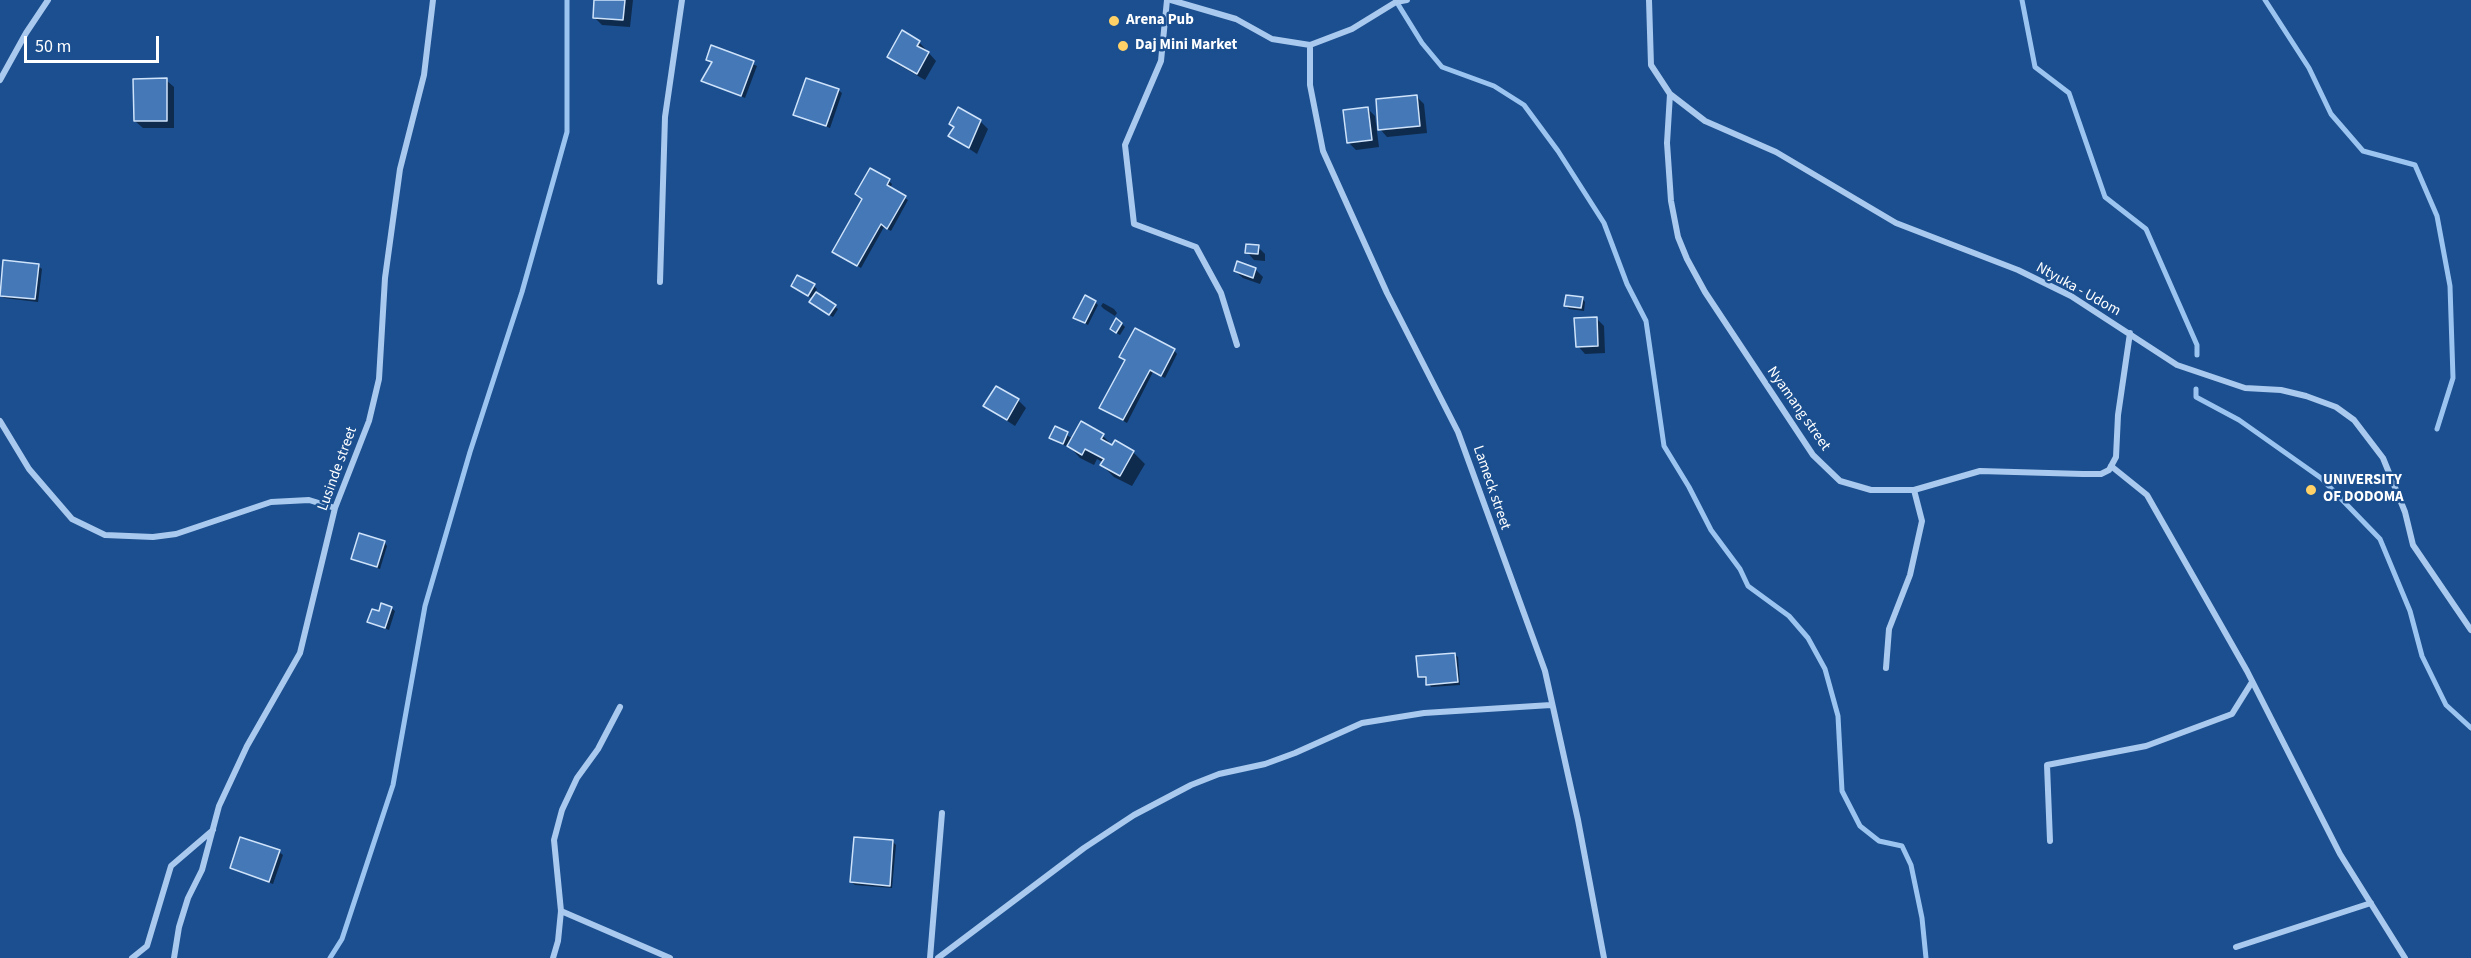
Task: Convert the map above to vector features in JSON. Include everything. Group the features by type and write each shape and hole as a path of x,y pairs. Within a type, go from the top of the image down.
{"street":[{"path":"0,80 26,33 48,0"},
{"name":"Lusinde street","path":"174,958 179,927 202,870 219,806 247,746 300,652 335,508 369,421 379,379 385,278 400,169 424,75 433,0"},
{"path":"660,282 665,117 682,0"},
{"path":"1238,345 1221,293 1196,247 1134,224 1125,145 1161,60 1169,0 1236,19 1272,39 1310,45 1352,29 1396,2 1407,0"},
{"name":"Ntyuka - Udom","path":"1649,0 1651,65 1670,94 1686,109 1705,121 1776,152 1896,223 2018,270 2071,296 2177,365 2245,388 2281,390 2306,396 2336,407 2354,420 2383,458 2405,512 2413,545 2471,630"},
{"name":"Lameck street","path":"1310,45 1310,86 1323,151 1386,293 1458,432 1545,671 1578,820 1604,958"},
{"name":"Nyamang street","path":"1670,94 1667,143 1671,201 1678,237 1705,292 1820,462 1840,481 1871,490 1914,490 1980,471 2101,474 2112,466"},
{"path":"2130,333 2118,415 2116,457 2112,466 2147,495 2252,682 2340,854 2405,958"},
{"path":"0,421 29,469 72,519 105,535 153,537 176,534 271,502 309,500 335,508"},
{"path":"1886,668 1888,628 1910,575 1922,521 1914,490"},
{"path":"2050,841 2047,765 2146,746 2232,714 2252,682"},
{"path":"938,958 1084,848 1134,815 1191,785 1219,774 1265,764 1362,723 1424,713 1551,705"},
{"path":"553,958 558,941 561,911 554,840 562,810 577,778 598,749 620,707"},
{"path":"930,958 942,813"},
{"path":"132,958 147,946 171,866 214,829"},
{"path":"2236,947 2371,903"},
{"path":"561,911 670,958"}],"building":[{"path":"594,0 625,0 623,20 593,18"},
{"path":"902,30 920,41 917,46 929,52 917,74 887,57"},
{"path":"711,45 754,61 741,96 701,81 712,62 706,60"},
{"path":"167,78 167,121 134,121 133,79"},
{"path":"806,78 839,89 826,126 793,115"},
{"path":"1417,95 1420,126 1378,130 1376,99"},
{"path":"958,107 981,120 969,148 948,136 954,127 949,124"},
{"path":"1368,107 1372,140 1347,143 1343,110"},
{"path":"870,168 890,179 887,185 906,196 887,229 881,224 857,266 832,252 862,199 855,194"},
{"path":"1246,244 1259,245 1258,254 1245,253"},
{"path":"3,260 39,264 35,299 0,296"},
{"path":"1237,261 1256,268 1253,278 1234,271"},
{"path":"797,275 815,284 808,296 791,286"},
{"path":"816,292 836,305 829,315 809,302"},
{"path":"1085,295 1096,301 1085,323 1073,318"},
{"path":"1566,295 1583,297 1581,308 1564,306"},
{"path":"1597,317 1598,346 1576,347 1574,318"},
{"path":"1116,318 1122,323 1116,333 1110,329"},
{"path":"1135,328 1175,349 1161,376 1150,370 1123,420 1099,408 1125,360 1119,357"},
{"path":"996,386 1019,399 1007,420 983,406"},
{"path":"1081,421 1104,434 1101,439 1112,445 1115,440 1134,451 1120,476 1100,465 1104,459 1085,449 1082,455 1067,446"},
{"path":"1055,426 1068,432 1063,444 1049,438"},
{"path":"359,533 385,541 377,567 351,559"},
{"path":"381,603 392,607 385,628 367,622 372,609 379,611"},
{"path":"1455,653 1458,682 1426,685 1426,677 1418,677 1416,656"},
{"path":"240,837 280,850 269,882 230,868"},
{"path":"854,837 893,840 890,886 850,882"}],"waterway":[{"path":"330,958 342,939 393,785 425,606 470,452 522,292 567,132 567,0"},
{"path":"2022,0 2035,67 2069,93 2105,197 2146,229 2197,345 2197,355"},
{"path":"2265,0 2309,68 2331,114 2363,151 2415,165 2437,216 2450,286 2453,378 2437,429"},
{"path":"1396,1 1422,43 1442,67 1494,86 1524,105 1558,151 1604,223 1627,284 1646,321 1664,446 1711,530 1740,569 1748,586 1789,616 1808,638 1825,669 1838,716 1842,791 1860,826 1879,841 1902,846 1911,865 1922,918 1926,958"},
{"path":"2196,389 2196,397 2239,420 2321,478 2380,539 2410,611 2422,656 2446,705 2471,728"}],"place":[{"name":"Arena Pub","path":"1114,21"},
{"name":"Daj Mini Market","path":"1123,46"},
{"name":"UNIVERSITY OF DODOMA","path":"2311,490"}]}
